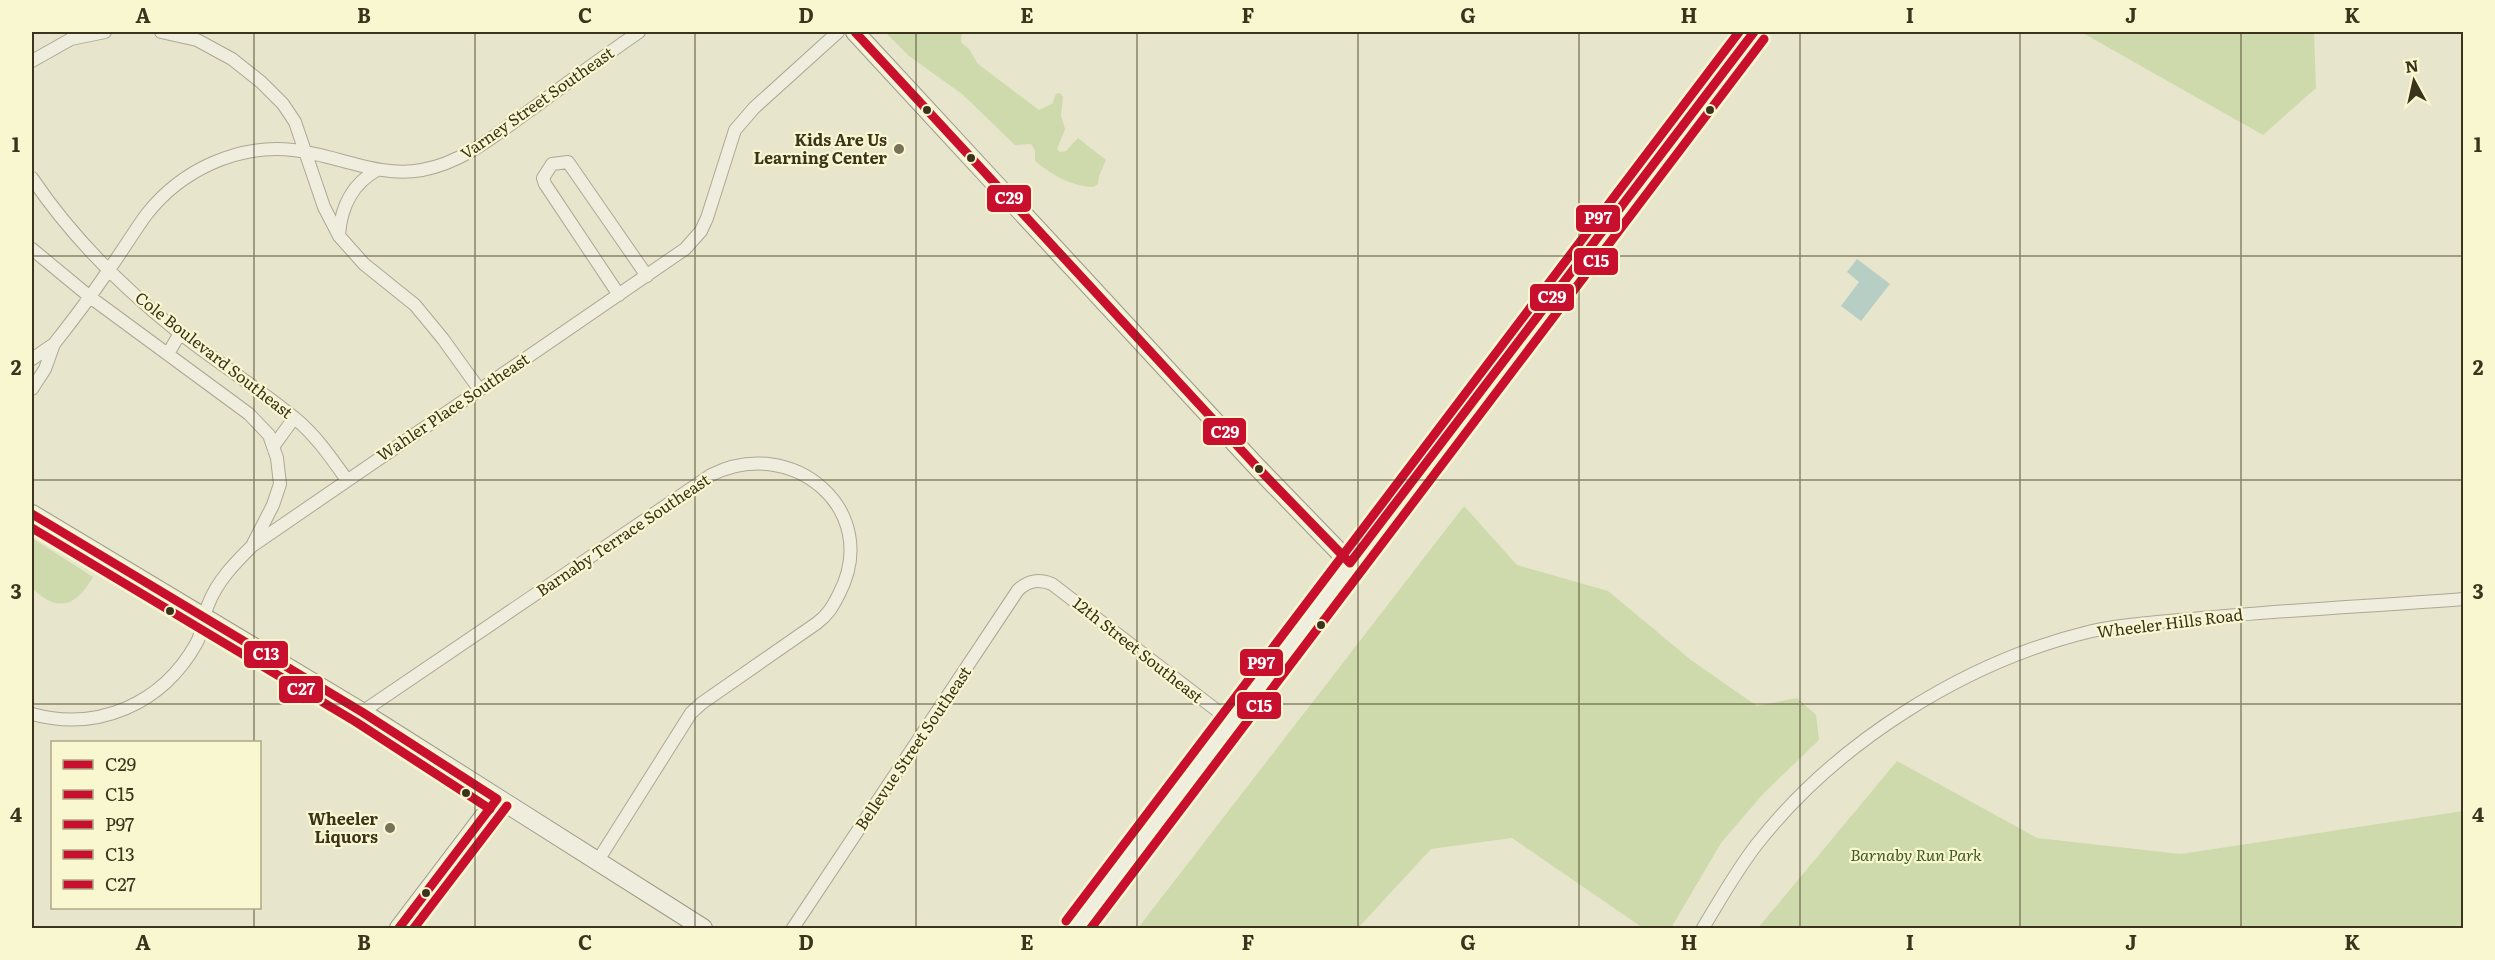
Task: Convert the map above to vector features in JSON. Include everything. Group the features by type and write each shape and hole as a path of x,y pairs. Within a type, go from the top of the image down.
{"main road":[{"path":"855,32 1257,467 1350,563"},
{"path":"1076,928 1754,32"},
{"path":"32,514 362,712 703,928"},
{"path":"399,928 497,799"}],"street":[{"path":"32,61 71,39 105,32"},
{"path":"161,32 197,40 232,59 261,82 283,104 295,122 324,207 339,236 364,264 415,305 443,339 479,390"},
{"name":"Varney Street Southeast","path":"32,389 45,369 54,344 109,271 147,214 170,189 192,173 216,161 241,153 272,149 306,151 377,170 396,172 422,170 461,158 639,32"},
{"name":"Wahler Place Southeast","path":"32,714 65,720 96,718 114,714 143,701 168,681 182,666 198,640 217,587 231,567 252,546 685,249 701,231 712,204 735,130 754,108 838,32"},
{"path":"619,295 545,184 543,178 552,164 568,162 647,276"},
{"path":"339,236 343,208 356,186 377,170"},
{"name":"Cole Boulevard Southeast","path":"32,178 52,207 109,271 180,333 245,379 294,418 318,441 347,480"},
{"name":"Cole Boulevard Southeast","path":"32,249 90,297 249,414 269,435 278,458 280,484 273,506 252,546"},
{"path":"168,354 180,333"},
{"name":"Varney Street Southeast","path":"32,359 54,344"},
{"path":"273,447 294,418"},
{"name":"Barnaby Terrace Southeast","path":"362,712 711,475 735,466 758,462 782,466 806,476 833,499 844,519 848,534 849,567 844,585 833,607 817,624 702,703 691,713 597,862"},
{"name":"12th Street Southeast","path":"1042,580 1052,584 1232,722"},
{"name":"Bellevue Street Southeast","path":"793,928 1019,588 1029,582 1042,580"},
{"name":"Wheeler Hills Road","path":"1703,928 1733,876 1757,843 1806,789 1877,731 1958,681 2028,651 2093,631 2267,611 2463,599"}],"green space":[{"path":"885,32 962,32 961,42 969,49 978,64 1039,110 1052,104 1056,94 1060,93 1063,97 1061,116 1065,129 1057,149 1060,152 1066,151 1078,138 1106,160 1098,184 1093,187 1077,184 1048,171 1035,161 1035,150 1031,144 1015,145 962,94 909,56"},
{"path":"2081,32 2314,32 2316,88 2263,135"},
{"path":"1464,506 1517,565 1608,591 1691,660 1757,706 1797,698 1816,715 1819,740 1763,794 1721,843 1671,928 1643,928 1512,838 1431,849 1358,928 1138,928"},
{"path":"32,538 93,577 80,595 66,603 58,603 41,596 32,588"},
{"name":"Barnaby Run Park","path":"1897,761 2037,838 2181,854 2463,811 2463,928 1758,928"}],"shaded area":[{"path":"1857,259 1890,284 1861,321 1841,306 1859,282 1847,272"}],"transit line":[{"name":"C29","path":"855,32 1257,467 1350,563"},
{"name":"P97","path":"1066,921 1739,32"},
{"name":"C29","path":"1350,563 1754,32"},
{"name":"C15","path":"1091,928 1764,39"},
{"name":"C13","path":"32,514 362,712 497,799"},
{"name":"C27","path":"32,528 356,722 490,809"},
{"name":"C13","path":"399,928 497,799"},
{"name":"C27","path":"414,928 507,806"}],"place":[{"name":"Kids Are Us Learning Center","path":"899,149"},
{"name":"Wheeler Liquors","path":"390,828"}]}
